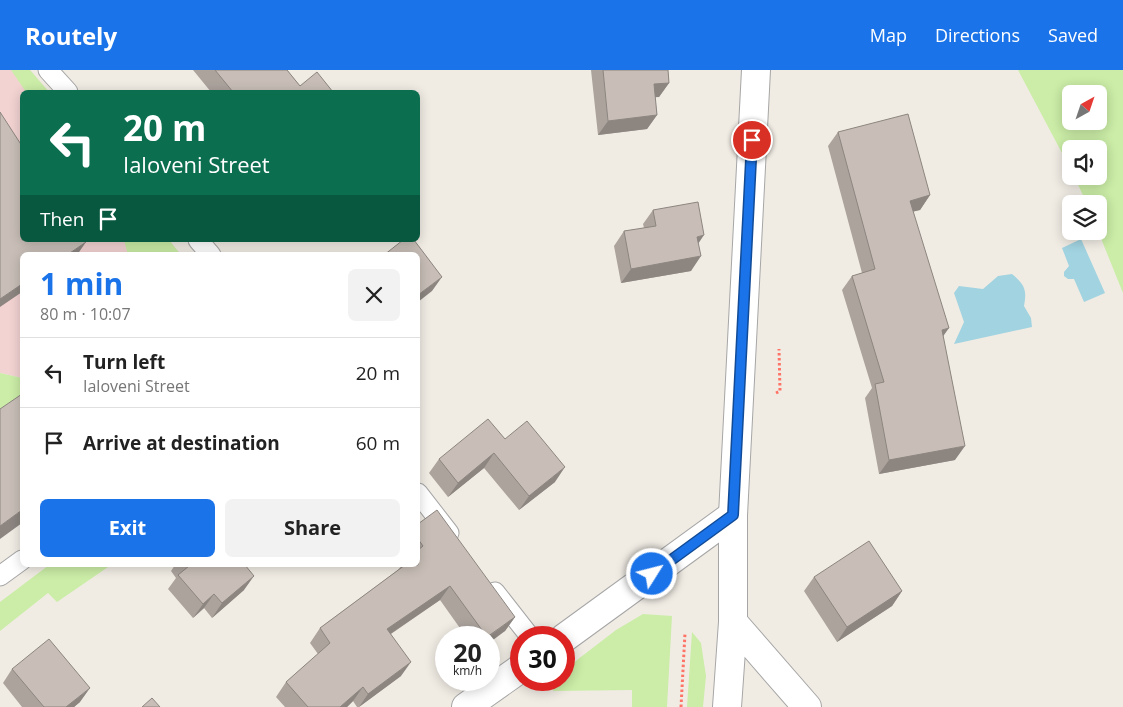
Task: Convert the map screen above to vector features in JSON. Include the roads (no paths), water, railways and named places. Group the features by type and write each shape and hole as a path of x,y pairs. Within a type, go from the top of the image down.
{"street":[{"path":"727,707 733,622 733,515 756,70"},
{"path":"575,630 733,515"},
{"path":"733,622 807,707"},
{"path":"466,707 510,676"}],"lane":[{"path":"48,70 66,90"},
{"path":"200,242 208,252"},
{"path":"420,496 459,546"},
{"path":"0,576 20,561"},
{"path":"483,576 522,626"}],"water":[{"path":"1081,240 1105,293 1084,302 1074,279 1068,279 1064,276 1064,272 1069,266 1062,248"},
{"path":"1012,274 1020,281 1024,288 1024,306 1031,318 1032,327 954,344 964,322 954,293 959,286 983,289 998,276"}]}
